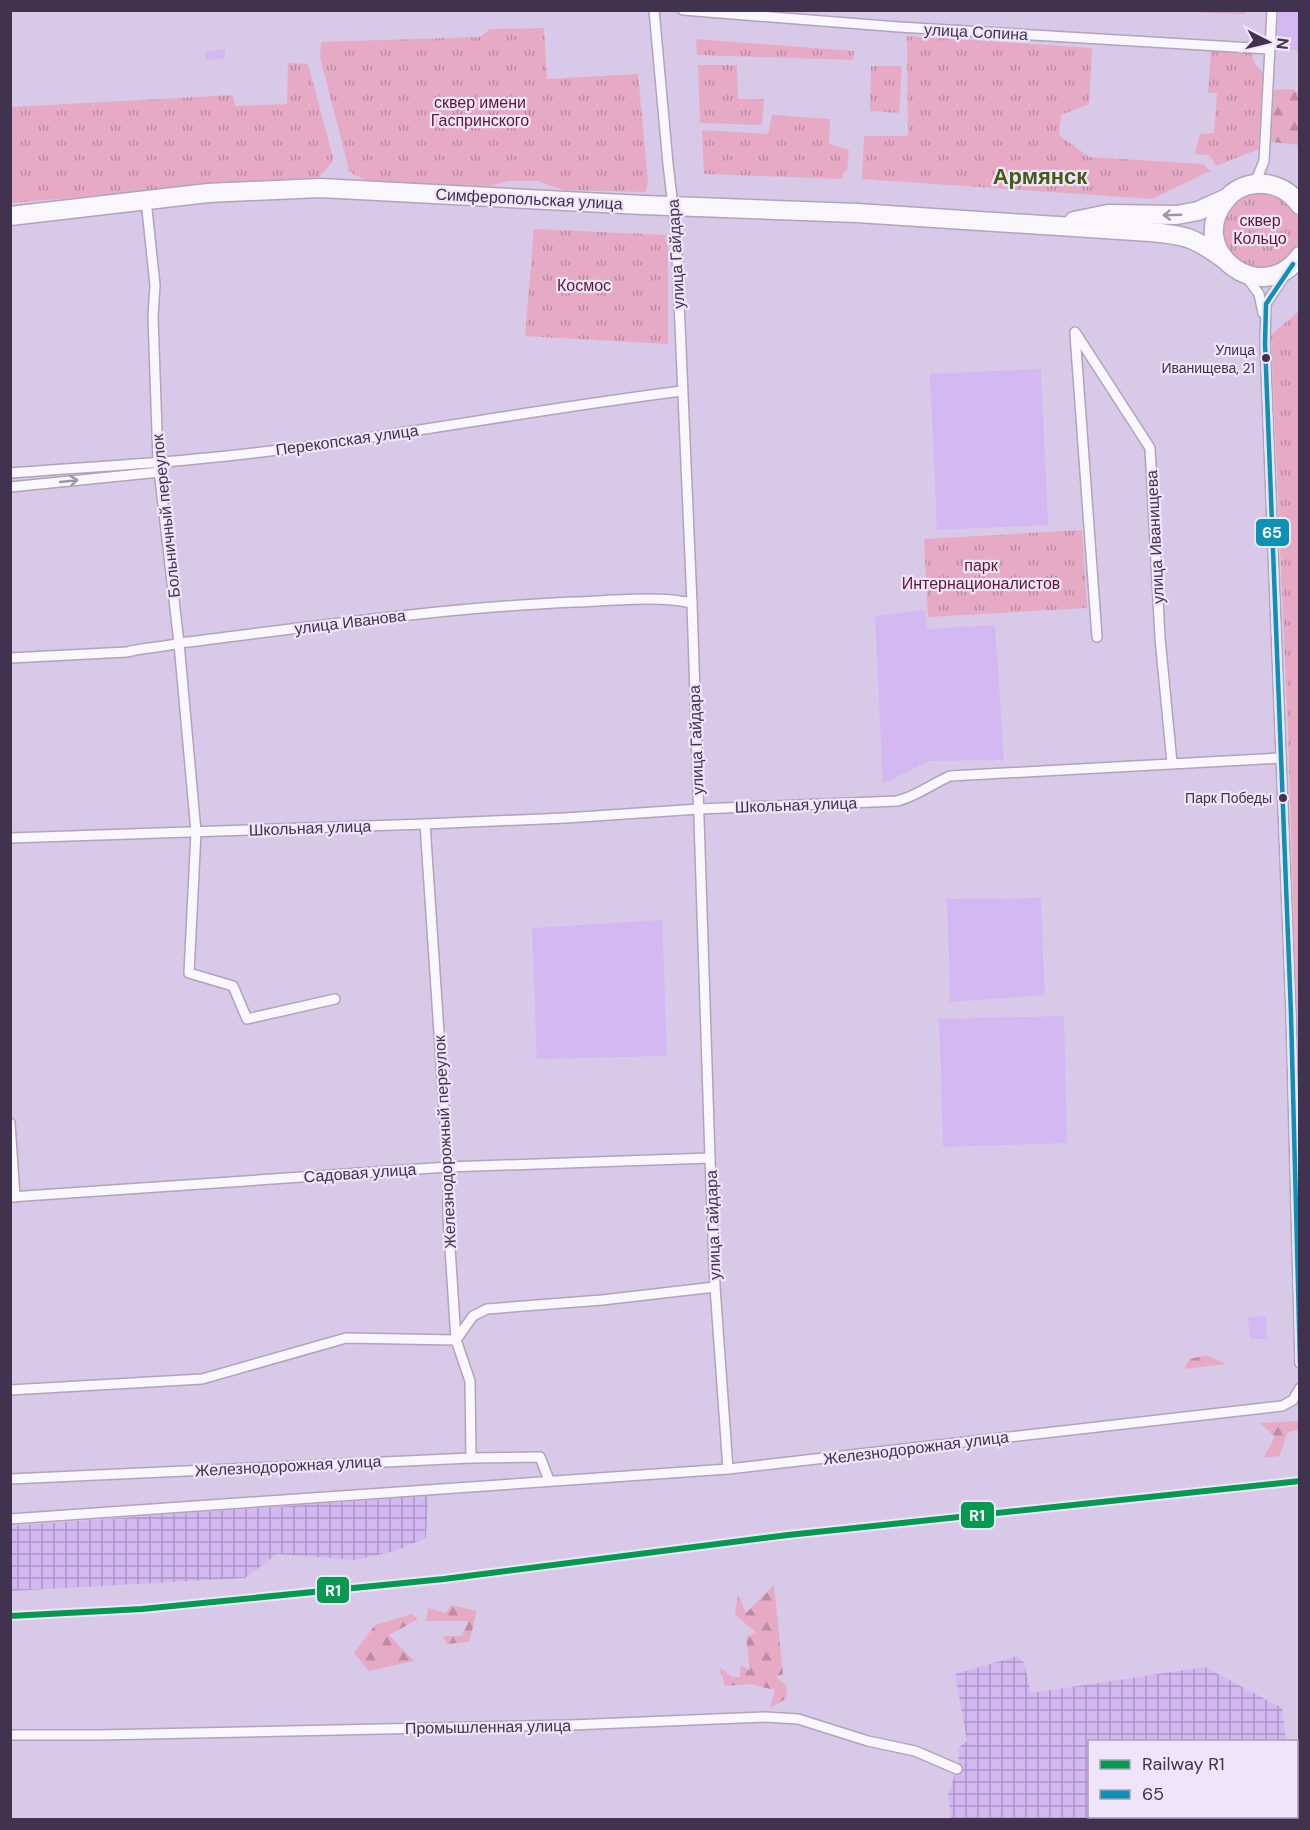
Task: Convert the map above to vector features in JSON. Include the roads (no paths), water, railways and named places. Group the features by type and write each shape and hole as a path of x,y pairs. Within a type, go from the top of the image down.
{"highway":[{"path":"1248,185 1268,184 1286,188 1299,205"},
{"name":"Симферопольская улица","path":"1048,225 1108,214 1177,215 1198,211 1227,198 1248,185"},
{"name":"Симферопольская улица","path":"10,216 222,192 320,188 857,213 1177,234 1199,242 1244,274"},
{"path":"1224,259 1218,249 1214,226 1220,206 1227,198"},
{"path":"1244,274 1257,277 1270,276 1282,272 1296,260"}],"street":[{"name":"улица Гайдара","path":"654,10 674,206 692,603 715,1287 728,1469"},
{"name":"улица Сопина","path":"683,10 896,27 1269,49"},
{"path":"1272,10 1264,161 1268,175 1286,188"},
{"path":"1248,185 1258,176 1264,161"},
{"name":"Больничный переулок","path":"146,200 155,285 153,316 158,461 179,643 196,832"},
{"path":"1296,260 1266,304 1265,324 1291,1014 1299,1364"},
{"path":"1244,274 1259,294 1265,324"},
{"name":"улица Иванищева","path":"1097,637 1075,332 1150,448 1160,638 1172,763"},
{"name":"Перекопская улица","path":"10,473 195,459 404,433 582,404 682,391"},
{"path":"10,487 160,472"},
{"name":"улица Иванова","path":"10,658 127,652 144,647 163,648 179,643 488,606 635,600 681,600 692,603"},
{"name":"Школьная улица","path":"10,838 425,824 897,801 908,798 950,776 1281,758"},
{"name":"Железнодорожный переулок","path":"425,824 448,1167 448,1217 456,1340 470,1381 471,1458"},
{"path":"196,832 189,973 233,986 247,1019 335,999"},
{"path":"10,1123 13,1197"},
{"name":"Садовая улица","path":"13,1197 448,1167 710,1158"},
{"path":"10,1390 202,1378 346,1338 456,1340 473,1316 487,1309 602,1300 715,1287"},
{"name":"Железнодорожная улица","path":"10,1519 728,1469 1282,1406 1293,1400 1299,1388"},
{"name":"Железнодорожная улица","path":"10,1479 471,1458 540,1457 549,1480"},
{"name":"Промышленная улица","path":"10,1735 110,1735 559,1725 765,1717 798,1719 868,1741 915,1751 957,1769"}],"railway":[{"path":"375,1586 788,1535 1300,1481"}],"rail line":[{"name":"R1","path":"10,1616 142,1609 444,1579 788,1535 1300,1481"}],"place":[{"name":"Улица Иванищева, 21","path":"1266,358"},
{"name":"Парк Победы","path":"1283,798"}],"district":[{"name":"Армянск","path":"1040,176"}],"park label":[{"name":"сквер имени Гаспринского","path":"480,111"},
{"name":"сквер Кольцо","path":"1260,229"},
{"name":"Космос","path":"584,285"},
{"name":"парк Интернационалистов","path":"981,574"}]}
